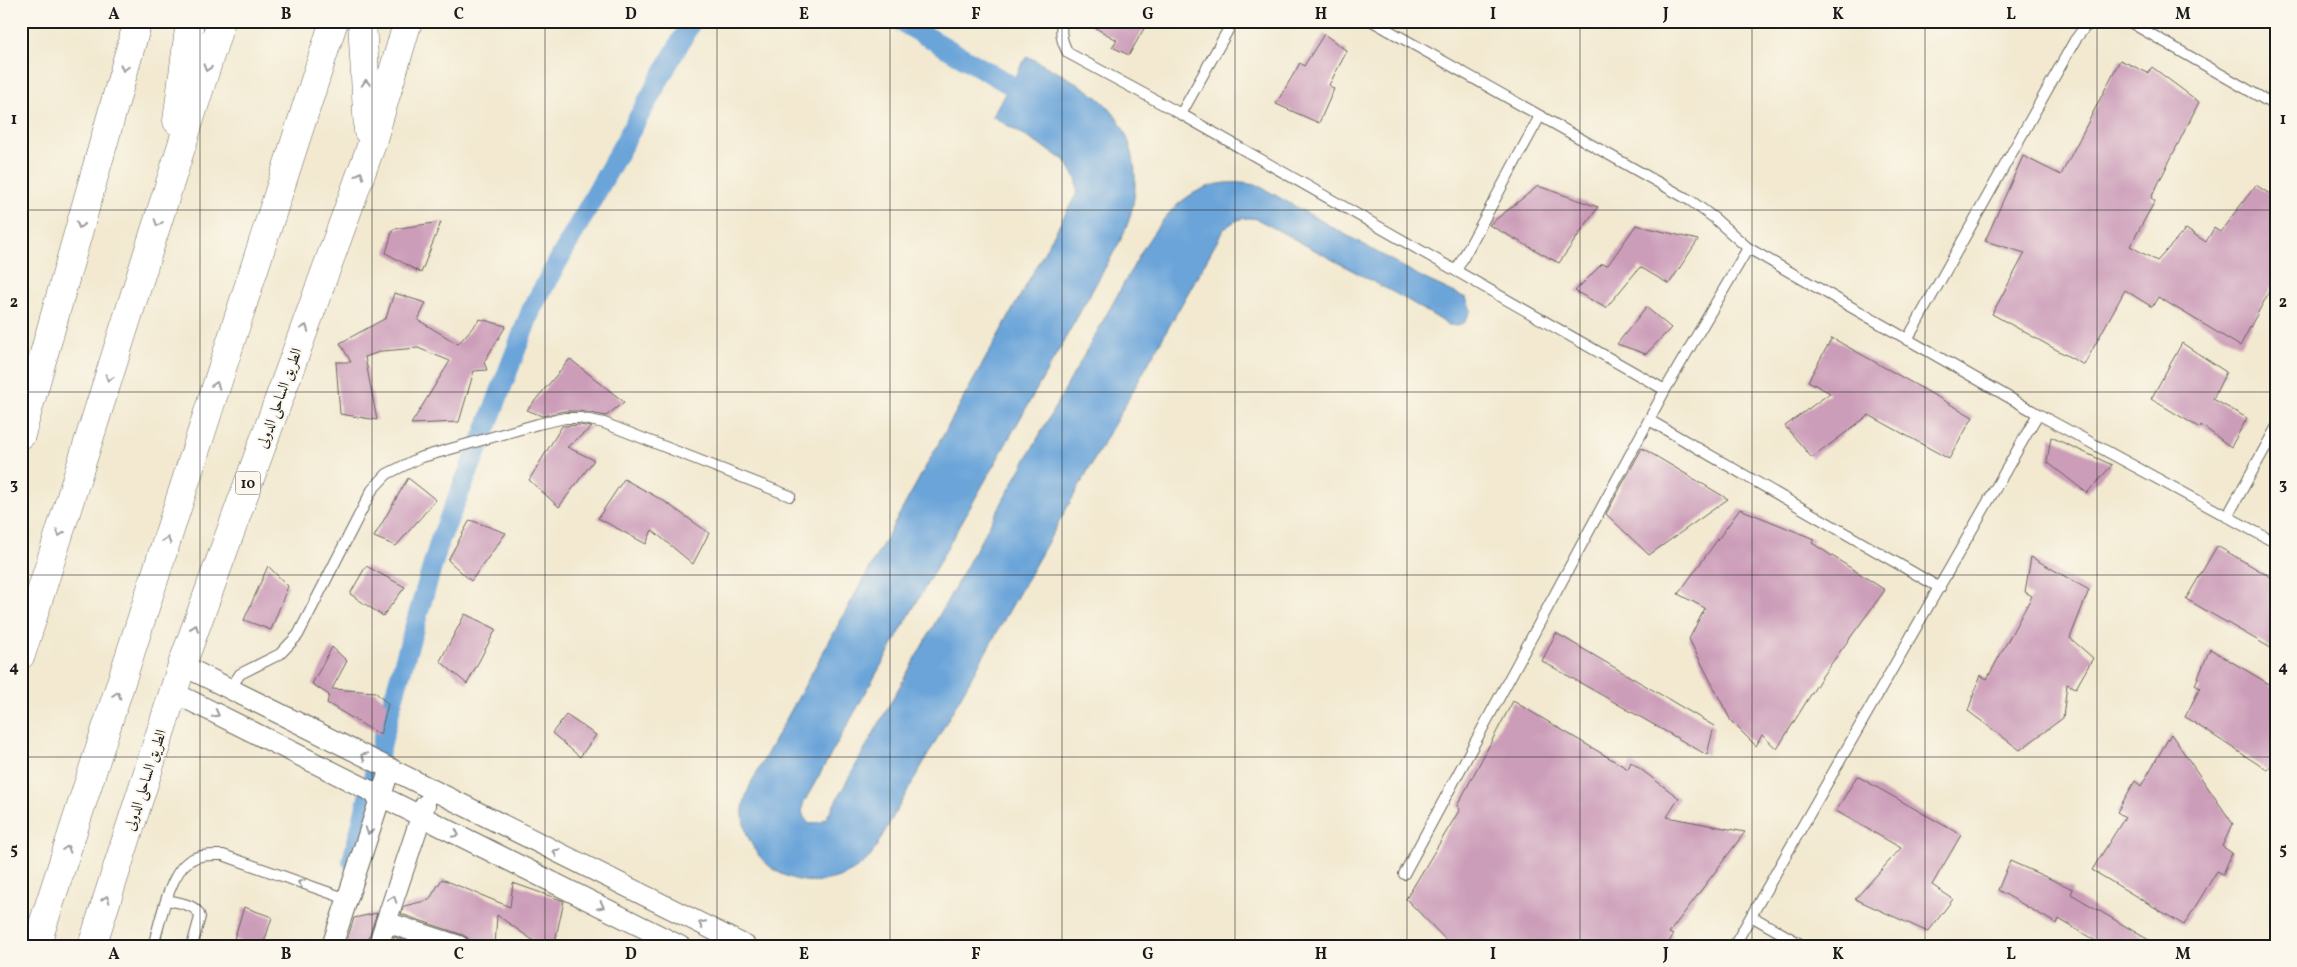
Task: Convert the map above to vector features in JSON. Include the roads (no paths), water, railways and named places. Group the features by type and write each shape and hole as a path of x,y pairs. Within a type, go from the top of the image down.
{"highway":[{"path":"21,435 138,21"},
{"path":"168,193 190,21"},
{"path":"21,655 221,21"},
{"path":"36,946 334,21"},
{"path":"362,21 370,150"},
{"name":"الطريق الساحلى الدولى","path":"92,946 182,665 370,150 408,21"}],"street":[{"path":"182,665 746,946"},
{"path":"173,692 680,946"},
{"path":"332,946 390,768"},
{"path":"378,946 430,790"},
{"path":"386,922 459,946"}],"lane":[{"path":"1062,21 1060,32 1062,44 1068,54 1181,114 1665,390"},
{"path":"1181,114 1233,21"},
{"path":"1372,21 1691,201 1714,218 1748,248 1907,340 2038,414 2276,543"},
{"path":"1907,340 2074,40 2084,28 2094,21"},
{"path":"2128,21 2276,106"},
{"path":"1456,271 1540,116"},
{"path":"1404,874 1665,390 1748,248"},
{"path":"1734,946 2038,414"},
{"path":"230,689 240,674 268,660 290,645 301,630 372,490 387,474 419,458 551,420 580,418 604,422 790,496"},
{"path":"1650,420 1940,588"},
{"path":"2227,516 2276,428"},
{"path":"153,946 177,873 189,861 205,855 223,856 347,899"},
{"path":"168,900 194,908 199,913 200,917 192,946"},
{"path":"1751,916 1804,946"}],"water":[{"path":"1027,56 1089,91 1112,111 1123,128 1130,146 1135,185 1133,205 1119,243 803,804 803,815 810,824 821,822 827,817 1143,249 1165,218 1190,195 1205,188 1221,184 1239,183 1259,186 1423,278 1466,298 1471,310 1464,323 1458,326 1449,325 1411,302 1257,219 1247,218 1239,220 1224,229 871,856 858,867 828,880 812,882 796,879 780,873 767,864 750,841 743,815 744,803 749,788 1077,193 1077,181 1066,161 992,116"}],"waterway":[{"path":"352,861 392,703 440,540 484,434 532,308 692,21"},
{"path":"900,21 1033,98"}]}
